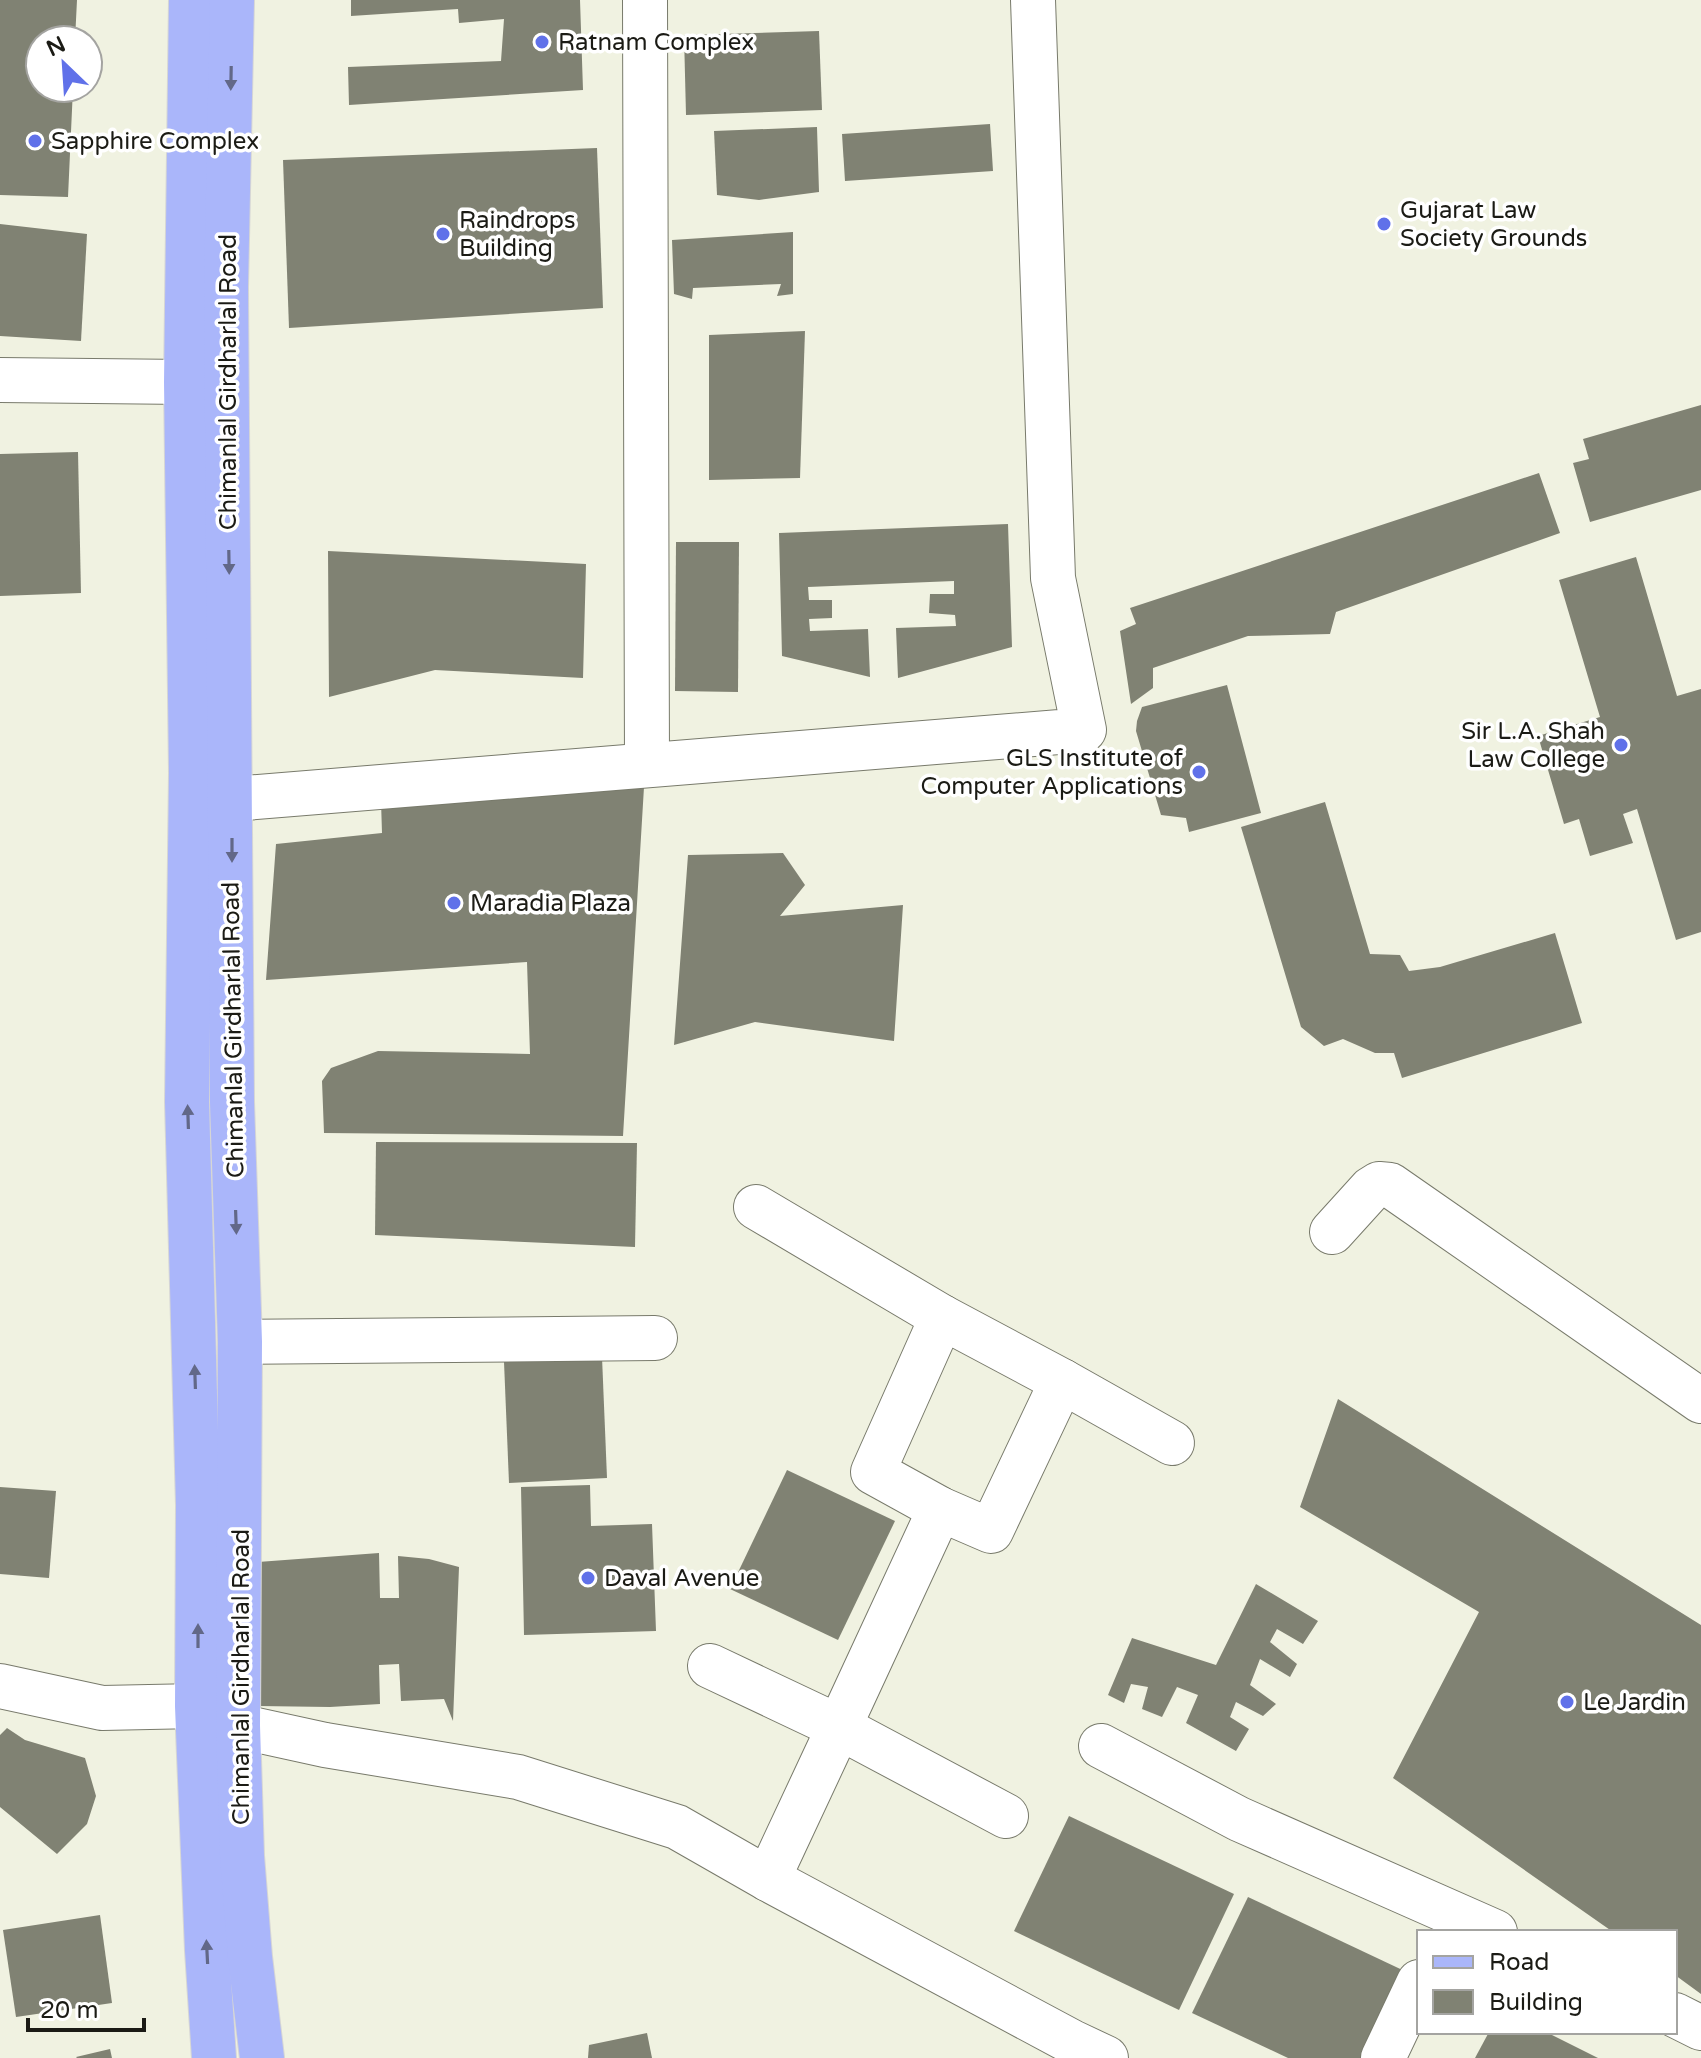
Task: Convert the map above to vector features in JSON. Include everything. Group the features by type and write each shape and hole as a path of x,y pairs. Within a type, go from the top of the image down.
{"main road":[{"name":"Chimanlal Girdharlal Road","path":"191,0 186,382 191,773 187,1102 198,1505 197,1706 205,1922 214,2058"},
{"name":"Chimanlal Girdharlal Road","path":"232,0 226,287 232,1102 240,1342 238,1726 242,1856 262,2058"}],"street":[{"path":"645,0 647,765"},
{"path":"232,799 1084,730 1053,578 1033,0"},
{"path":"0,380 186,382"},
{"path":"1332,1232 1371,1189 1379,1184 1390,1185 1701,1401"},
{"path":"756,1207 942,1317 1172,1443"},
{"path":"942,1317 873,1472 940,1509 991,1531 1062,1381"},
{"path":"240,1342 655,1338"},
{"path":"768,1879 940,1509"},
{"path":"710,1666 839,1727 1006,1816"},
{"path":"7,1696 102,1708 197,1706"},
{"path":"238,1726 325,1745 518,1777 677,1827 768,1879 1106,2058"},
{"path":"1101,1746 1239,1819 1447,1922 1485,1930"},
{"path":"1383,2058 1417,1986"},
{"path":"1677,2016 1701,2028"}],"building":[{"name":"Sapphire Complex","path":"0,0 77,0 76,24 24,24 24,104 72,104 68,197 0,195"},
{"name":"Ratnam Complex","path":"351,0 580,0 583,90 349,105 348,67 501,61 504,19 459,23 458,9 351,16"},
{"path":"819,31 822,110 686,115 684,35"},
{"path":"990,124 993,171 845,181 842,134"},
{"path":"817,127 819,192 759,200 717,195 714,131"},
{"name":"Raindrops Building","path":"597,148 603,308 289,328 283,160"},
{"path":"0,224 87,234 81,341 0,336"},
{"path":"793,232 793,294 777,296 781,284 693,288 692,299 674,294 672,240"},
{"path":"805,331 800,478 709,480 709,335"},
{"path":"1701,405 1701,490 1590,522 1573,463 1589,459 1583,439"},
{"path":"78,452 81,593 0,596 0,454"},
{"path":"1539,473 1560,533 1336,612 1330,634 1248,636 1153,668 1153,688 1131,704 1120,631 1136,624 1130,608"},
{"path":"1008,524 1012,647 898,678 896,628 956,626 955,615 929,613 930,594 954,594 954,581 808,587 809,600 832,600 832,618 809,619 810,631 868,629 870,677 782,656 779,533"},
{"path":"676,542 739,542 738,692 675,691"},
{"path":"328,551 586,564 583,678 435,670 329,697"},
{"name":"Sir L.A. Shah Law College","path":"1636,557 1677,696 1701,689 1701,932 1676,940 1637,809 1623,814 1633,843 1590,856 1579,819 1564,824 1538,736 1600,717 1559,580"},
{"name":"GLS Institute of Computer Applications","path":"1227,685 1261,813 1189,832 1186,818 1161,815 1136,731 1137,721 1142,707"},
{"name":"Maradia Plaza","path":"644,787 623,1136 324,1133 322,1081 331,1068 378,1051 530,1054 527,962 266,980 276,844 382,833 381,801"},
{"path":"1325,802 1370,954 1400,955 1409,971 1440,967 1555,933 1582,1023 1402,1078 1394,1053 1375,1053 1343,1039 1324,1046 1301,1027 1241,827"},
{"path":"783,853 805,885 780,916 903,905 894,1041 755,1022 674,1045 688,855"},
{"path":"376,1142 637,1143 635,1247 375,1235"},
{"path":"602,1357 607,1478 509,1483 504,1362"},
{"name":"Le Jardin","path":"1338,1399 1701,1625 1701,1994 1677,1976 1677,1930 1610,1930 1393,1778 1479,1612 1300,1507"},
{"path":"787,1470 895,1521 838,1640 730,1589"},
{"name":"Daval Avenue","path":"590,1485 591,1526 652,1524 656,1631 524,1635 521,1487"},
{"path":"0,1487 56,1491 49,1578 0,1574"},
{"path":"379,1553 380,1598 399,1598 398,1556 429,1559 459,1567 453,1721 444,1699 401,1701 399,1664 379,1665 380,1704 258,1706 258,1562"},
{"path":"1256,1584 1318,1621 1303,1644 1277,1629 1270,1642 1297,1664 1290,1677 1260,1659 1250,1685 1276,1704 1263,1716 1236,1702 1230,1717 1249,1729 1236,1751 1186,1723 1198,1695 1177,1687 1162,1717 1142,1709 1148,1687 1131,1684 1124,1703 1108,1695 1132,1638 1216,1665"},
{"path":"7,1728 25,1740 85,1758 96,1796 87,1824 57,1854 0,1807 0,1735"},
{"path":"1069,1816 1234,1894 1179,2010 1014,1931"},
{"path":"1248,1897 1413,1975 1373,2058 1288,2058 1192,2013"},
{"path":"100,1915 112,2003 16,2017 3,1930"},
{"path":"647,2033 652,2058 588,2058 589,2045"},
{"path":"1488,2034 1550,2034 1598,2058 1475,2058"},
{"path":"110,2049 112,2058 76,2057"}],"place":[{"name":"Ratnam Complex","path":"542,42"},
{"name":"Sapphire Complex","path":"35,141"},
{"name":"Gujarat Law Society Grounds","path":"1384,224"},
{"name":"Raindrops Building","path":"443,234"},
{"name":"Sir L.A. Shah Law College","path":"1621,745"},
{"name":"GLS Institute of Computer Applications","path":"1199,772"},
{"name":"Maradia Plaza","path":"454,903"},
{"name":"Daval Avenue","path":"588,1578"},
{"name":"Le Jardin","path":"1567,1702"}]}
